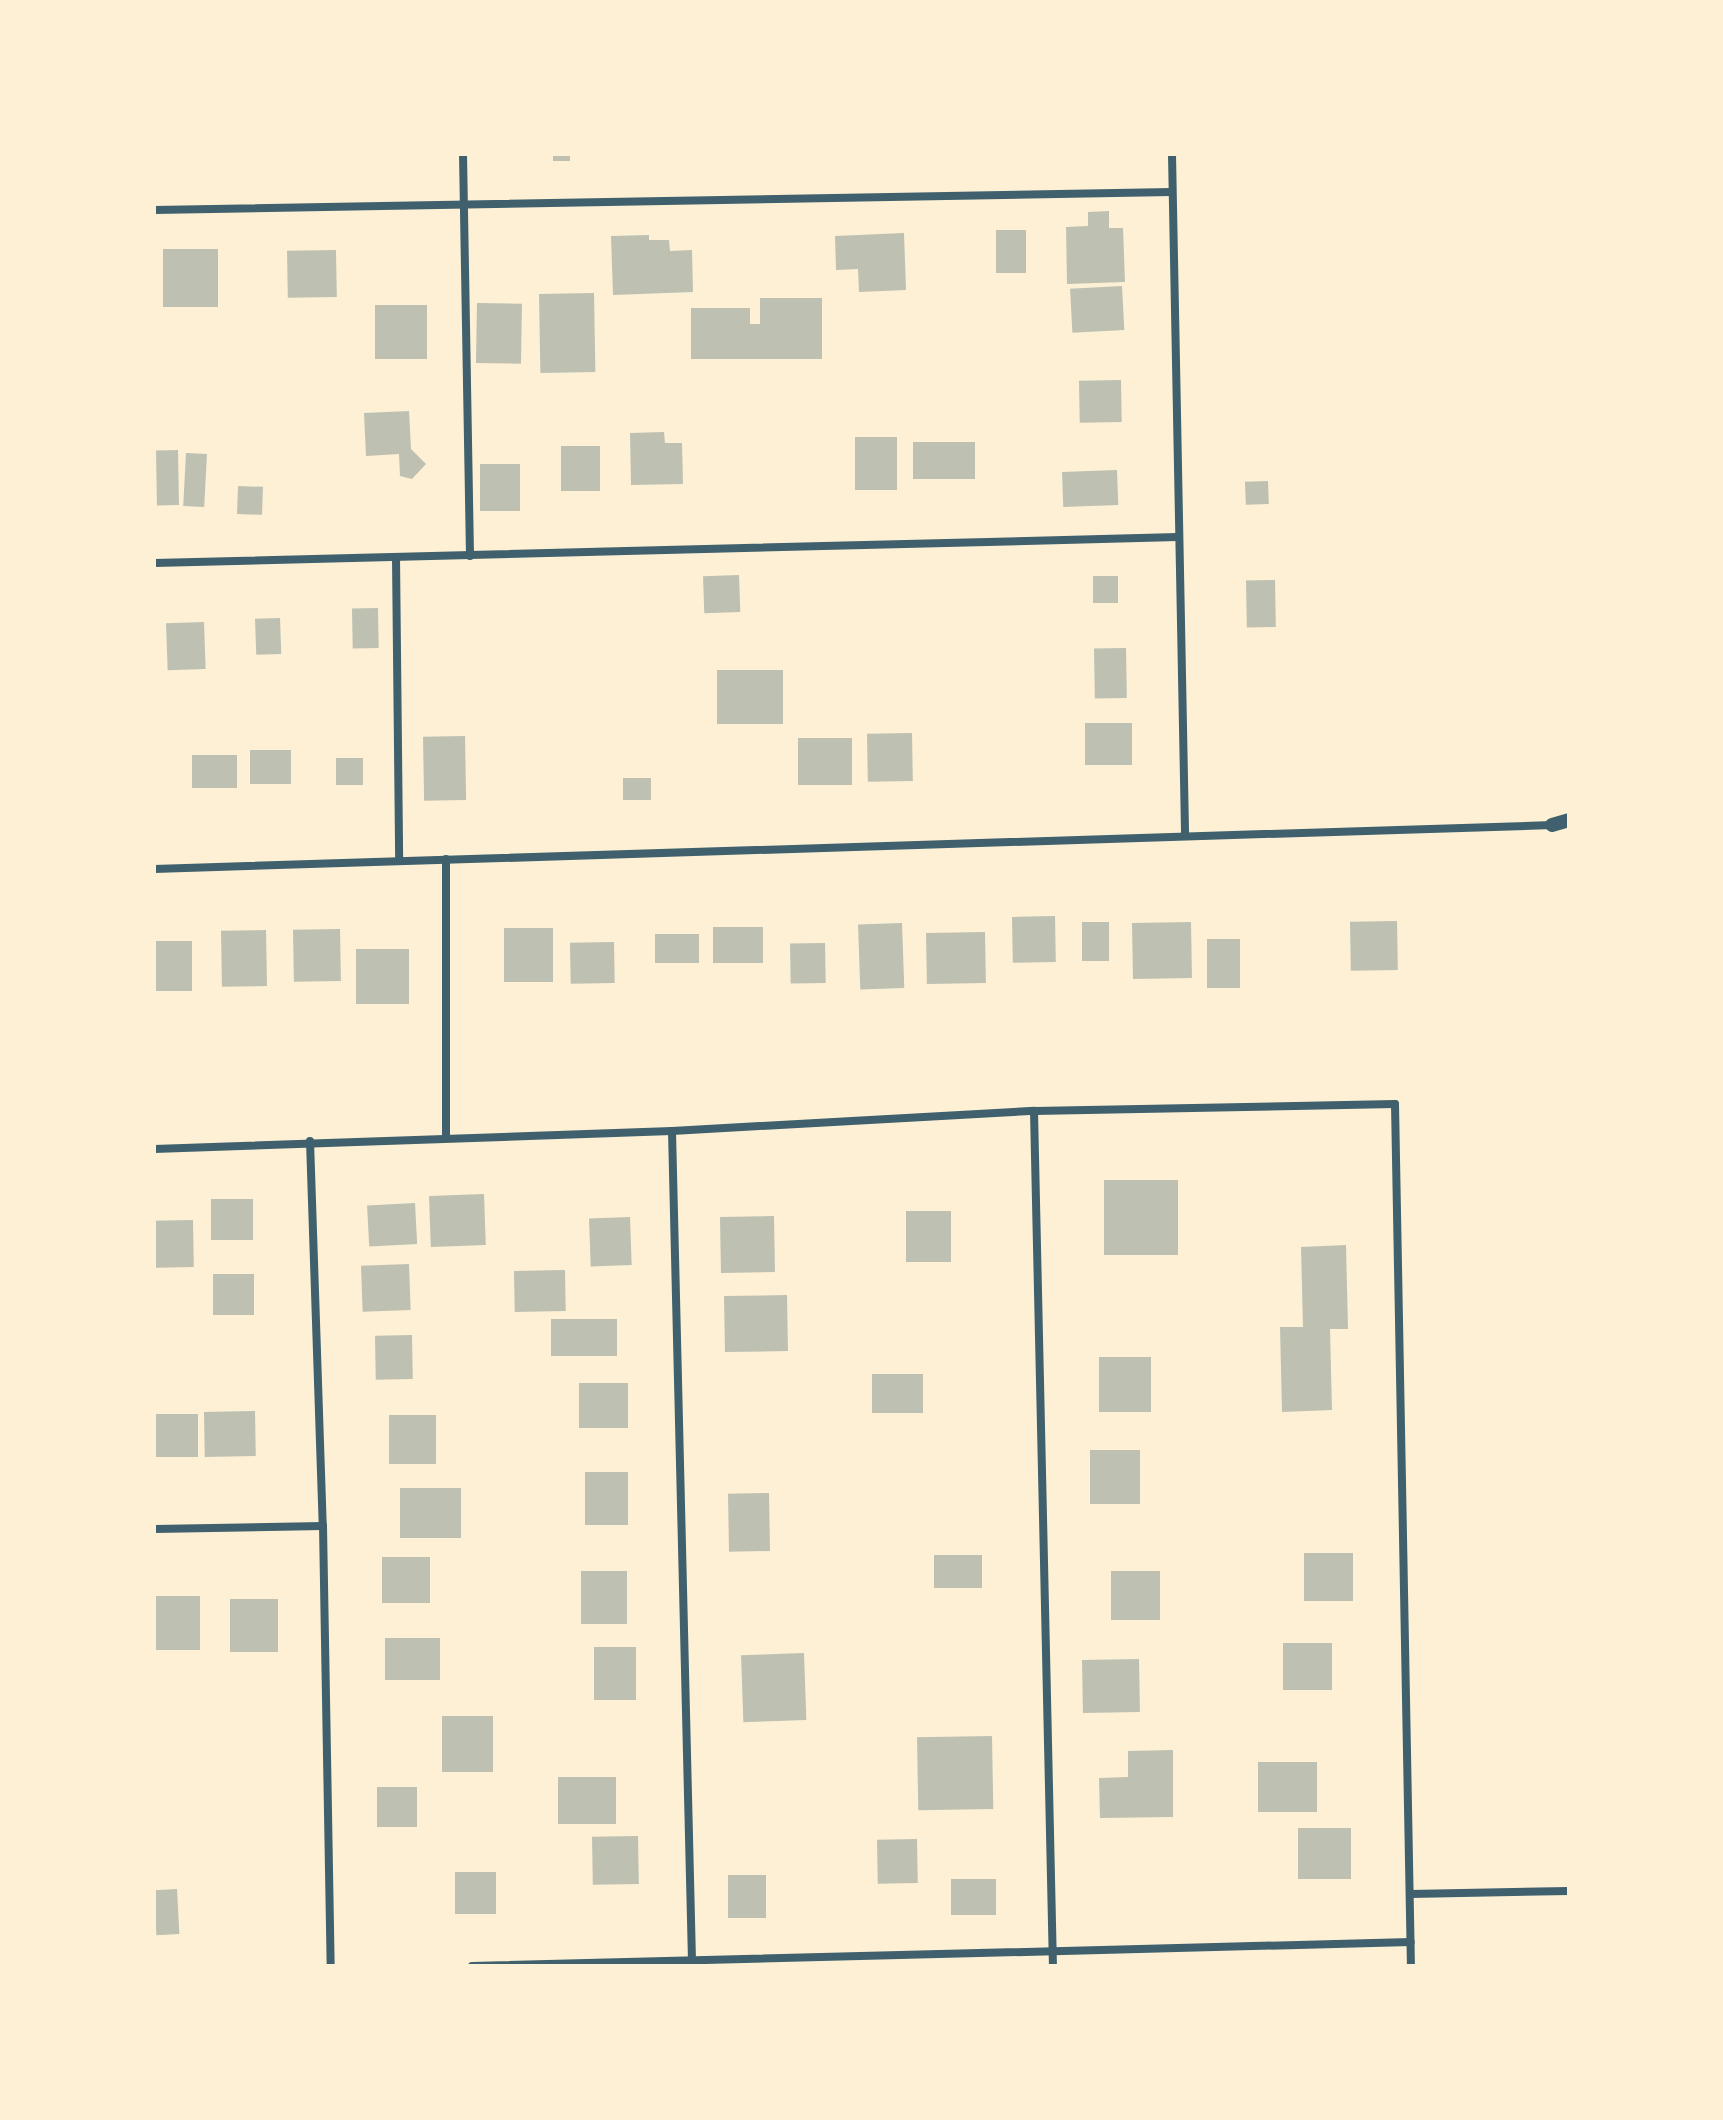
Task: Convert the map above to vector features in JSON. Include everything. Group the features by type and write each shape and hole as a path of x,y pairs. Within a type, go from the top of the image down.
{"street":[{"path":"463,154 470,556"},
{"path":"1172,154 1185,834"},
{"path":"154,210 1172,192"},
{"path":"154,563 1178,537"},
{"path":"396,557 399,860"},
{"path":"154,869 1569,824"},
{"path":"446,859 446,1136"},
{"path":"154,1149 446,1136 672,1131 1034,1111 1395,1104 1411,1966"},
{"path":"1034,1111 1053,1966"},
{"path":"672,1131 692,1960"},
{"path":"310,1141 323,1526 331,1966"},
{"path":"154,1529 323,1526"},
{"path":"1410,1894 1569,1891"},
{"path":"472,1966 1411,1942"}],"building":[{"path":"553,154 570,154 570,161 553,161"},
{"path":"1109,211 1109,228 1123,228 1125,282 1067,284 1066,227 1088,226 1088,212"},
{"path":"996,230 1026,230 1026,273 996,273"},
{"path":"904,233 906,290 859,292 858,269 836,270 835,236"},
{"path":"649,235 649,240 669,240 670,251 692,250 693,292 613,295 611,236"},
{"path":"163,249 218,249 218,307 163,307"},
{"path":"336,250 337,297 288,298 287,251"},
{"path":"1122,286 1124,330 1072,333 1070,289"},
{"path":"594,293 595,372 540,373 539,294"},
{"path":"760,298 822,298 822,359 691,359 691,308 750,308 750,324 760,324"},
{"path":"477,303 522,304 521,364 476,363"},
{"path":"375,305 427,305 427,359 375,359"},
{"path":"1121,380 1122,422 1080,423 1079,381"},
{"path":"409,411 411,449 426,464 412,479 400,476 399,454 366,456 364,413"},
{"path":"664,432 665,443 682,443 683,484 631,485 630,433"},
{"path":"855,437 897,437 897,490 855,490"},
{"path":"913,442 975,442 975,479 913,479"},
{"path":"561,446 600,446 600,491 561,491"},
{"path":"156,450 178,450 179,505 157,505"},
{"path":"186,453 207,454 204,507 183,506"},
{"path":"480,464 520,464 520,511 480,511"},
{"path":"1117,470 1118,505 1063,507 1062,472"},
{"path":"1268,481 1269,504 1246,505 1245,482"},
{"path":"238,486 263,487 262,515 237,514"},
{"path":"739,575 740,612 704,613 703,576"},
{"path":"1093,576 1118,576 1118,603 1093,603"},
{"path":"1275,580 1276,627 1247,627 1246,581"},
{"path":"352,608 378,608 379,648 353,648"},
{"path":"280,618 281,654 256,655 255,619"},
{"path":"204,622 206,669 168,670 166,623"},
{"path":"1126,648 1127,698 1095,699 1094,649"},
{"path":"717,670 783,670 783,724 717,724"},
{"path":"1085,723 1132,723 1132,765 1085,765"},
{"path":"912,733 913,781 868,782 867,734"},
{"path":"465,736 466,800 424,801 423,737"},
{"path":"798,738 852,738 852,785 798,785"},
{"path":"250,750 291,750 291,784 250,784"},
{"path":"192,755 237,755 237,788 192,788"},
{"path":"336,758 363,758 363,785 336,785"},
{"path":"623,778 651,778 651,800 623,800"},
{"path":"1055,916 1056,962 1013,963 1012,917"},
{"path":"1397,921 1398,970 1351,971 1350,922"},
{"path":"1082,922 1109,922 1109,961 1082,961"},
{"path":"1191,922 1192,978 1133,979 1132,923"},
{"path":"902,923 904,988 860,989 858,925"},
{"path":"713,927 763,927 763,963 713,963"},
{"path":"504,928 553,928 553,982 504,982"},
{"path":"340,929 341,981 294,982 293,930"},
{"path":"266,930 267,986 222,987 221,931"},
{"path":"985,932 986,983 927,984 926,933"},
{"path":"655,934 699,934 699,963 655,963"},
{"path":"1207,939 1240,939 1240,988 1207,988"},
{"path":"154,941 192,941 192,991 154,991"},
{"path":"614,942 615,983 571,984 570,943"},
{"path":"825,943 826,983 791,984 790,944"},
{"path":"356,949 409,949 409,1004 356,1004"},
{"path":"1104,1180 1178,1180 1178,1255 1104,1255"},
{"path":"484,1194 486,1245 431,1247 429,1196"},
{"path":"211,1199 253,1199 253,1240 211,1240"},
{"path":"415,1203 417,1244 369,1246 367,1206"},
{"path":"906,1211 951,1211 951,1262 906,1262"},
{"path":"774,1216 775,1272 721,1273 720,1217"},
{"path":"630,1217 632,1265 591,1266 589,1218"},
{"path":"193,1220 194,1267 155,1268 154,1221"},
{"path":"1346,1245 1348,1329 1330,1329 1332,1410 1282,1412 1280,1327 1303,1327 1301,1247"},
{"path":"409,1264 411,1310 363,1312 361,1266"},
{"path":"565,1270 566,1311 515,1312 514,1271"},
{"path":"213,1274 254,1274 254,1315 213,1315"},
{"path":"787,1295 788,1351 725,1352 724,1296"},
{"path":"551,1319 617,1319 617,1356 551,1356"},
{"path":"412,1335 413,1379 376,1380 375,1336"},
{"path":"1099,1357 1151,1357 1151,1412 1099,1412"},
{"path":"872,1374 923,1374 923,1413 872,1413"},
{"path":"579,1383 628,1383 628,1428 579,1428"},
{"path":"255,1411 256,1456 205,1457 204,1412"},
{"path":"155,1414 198,1414 198,1457 155,1457"},
{"path":"389,1415 436,1415 436,1464 389,1464"},
{"path":"1090,1450 1140,1450 1140,1504 1090,1504"},
{"path":"585,1472 628,1472 628,1525 585,1525"},
{"path":"400,1488 461,1488 461,1538 400,1538"},
{"path":"769,1493 770,1551 729,1552 728,1494"},
{"path":"1304,1553 1353,1553 1353,1601 1304,1601"},
{"path":"934,1555 982,1555 982,1588 934,1588"},
{"path":"382,1557 430,1557 430,1603 382,1603"},
{"path":"581,1571 627,1571 627,1624 581,1624"},
{"path":"1111,1571 1160,1571 1160,1620 1111,1620"},
{"path":"154,1596 200,1596 200,1650 154,1650"},
{"path":"230,1599 278,1599 278,1652 230,1652"},
{"path":"385,1638 440,1638 440,1680 385,1680"},
{"path":"1283,1643 1332,1643 1332,1690 1283,1690"},
{"path":"594,1647 636,1647 636,1700 594,1700"},
{"path":"804,1653 806,1720 743,1722 741,1655"},
{"path":"1139,1659 1140,1712 1083,1713 1082,1660"},
{"path":"442,1716 493,1716 493,1772 442,1772"},
{"path":"992,1736 993,1809 918,1810 917,1737"},
{"path":"1173,1750 1173,1817 1100,1818 1099,1778 1128,1777 1128,1751"},
{"path":"1258,1762 1317,1762 1317,1812 1258,1812"},
{"path":"558,1777 616,1777 616,1824 558,1824"},
{"path":"377,1787 417,1787 417,1827 377,1827"},
{"path":"1298,1828 1351,1828 1351,1879 1298,1879"},
{"path":"638,1836 639,1884 593,1885 592,1837"},
{"path":"917,1839 918,1883 878,1884 877,1840"},
{"path":"455,1872 496,1872 496,1914 455,1914"},
{"path":"728,1875 766,1875 766,1918 728,1918"},
{"path":"951,1879 996,1879 996,1915 951,1915"},
{"path":"177,1889 179,1934 156,1935 154,1890"}]}
